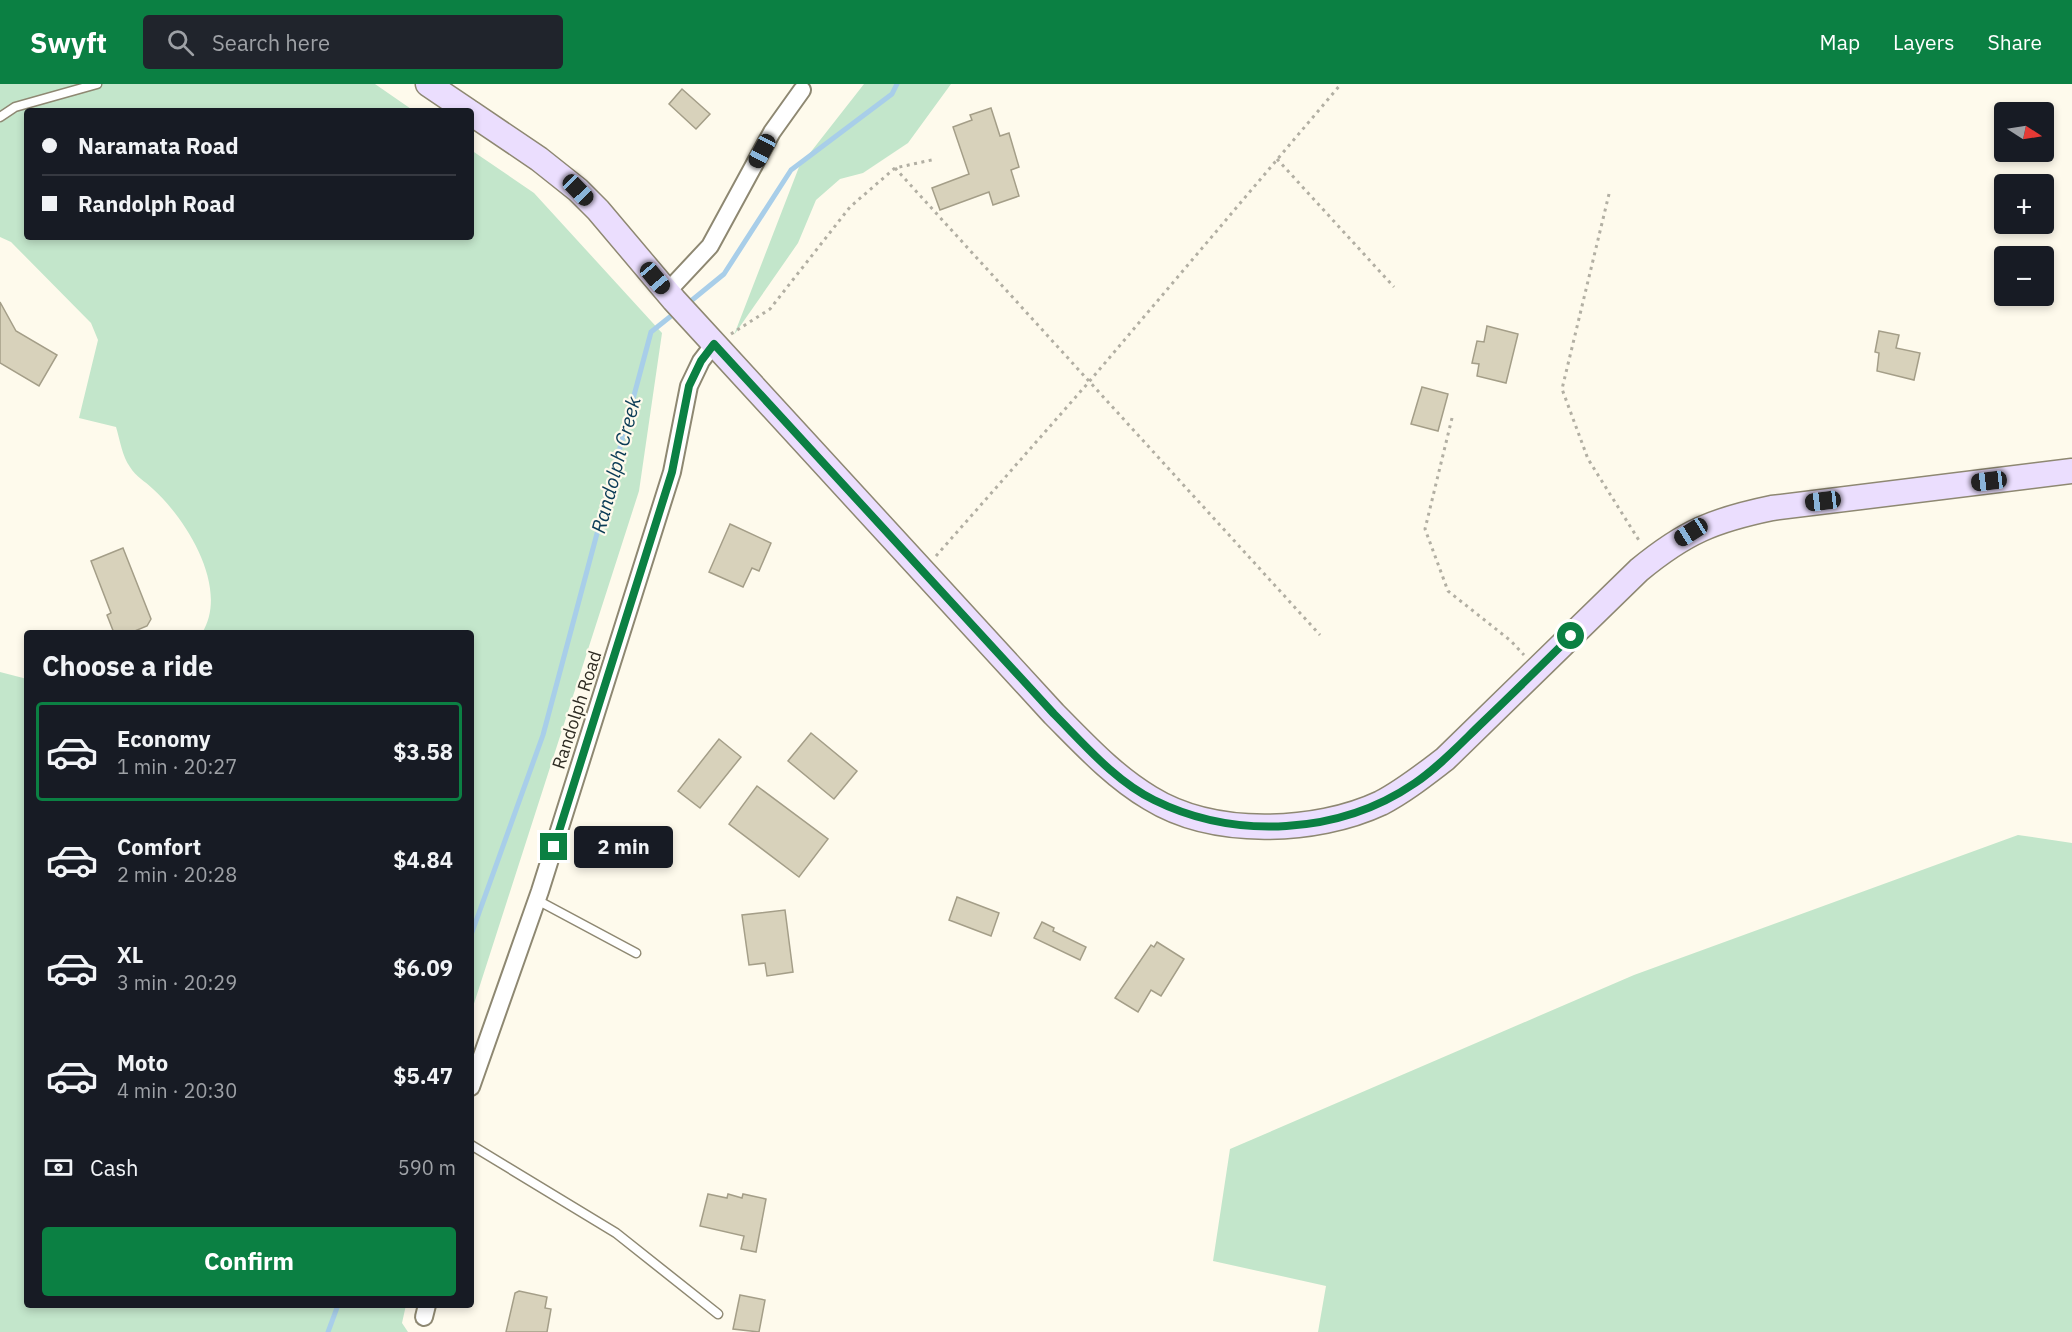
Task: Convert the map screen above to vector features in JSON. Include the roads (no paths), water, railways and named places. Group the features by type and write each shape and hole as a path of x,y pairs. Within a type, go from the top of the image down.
{"main road":[{"path":"428,84 463,108"},
{"path":"474,115 539,159 578,190 714,344 1054,714 1124,781 1152,800 1187,814 1242,826 1288,826 1342,816 1380,803 1415,783 1445,759 1651,560 1691,532 1725,518 1772,508 2072,471"}],"street":[{"path":"667,292 710,246 772,132 802,90"},
{"name":"Randolph Road","path":"474,1079 537,900 672,472 689,386 701,361 714,344"}],"lane":[{"path":"0,117 15,107 97,84"},
{"path":"537,900 636,953"},
{"path":"474,1147 616,1233 718,1314"}],"waterway":[{"name":"Randolph Creek","path":"686,305 724,274 791,170 892,94 897,84"},
{"name":"Randolph Creek","path":"474,927 543,735 651,332 676,312"},
{"name":"Randolph Creek","path":"328,1332 337,1308"}]}
